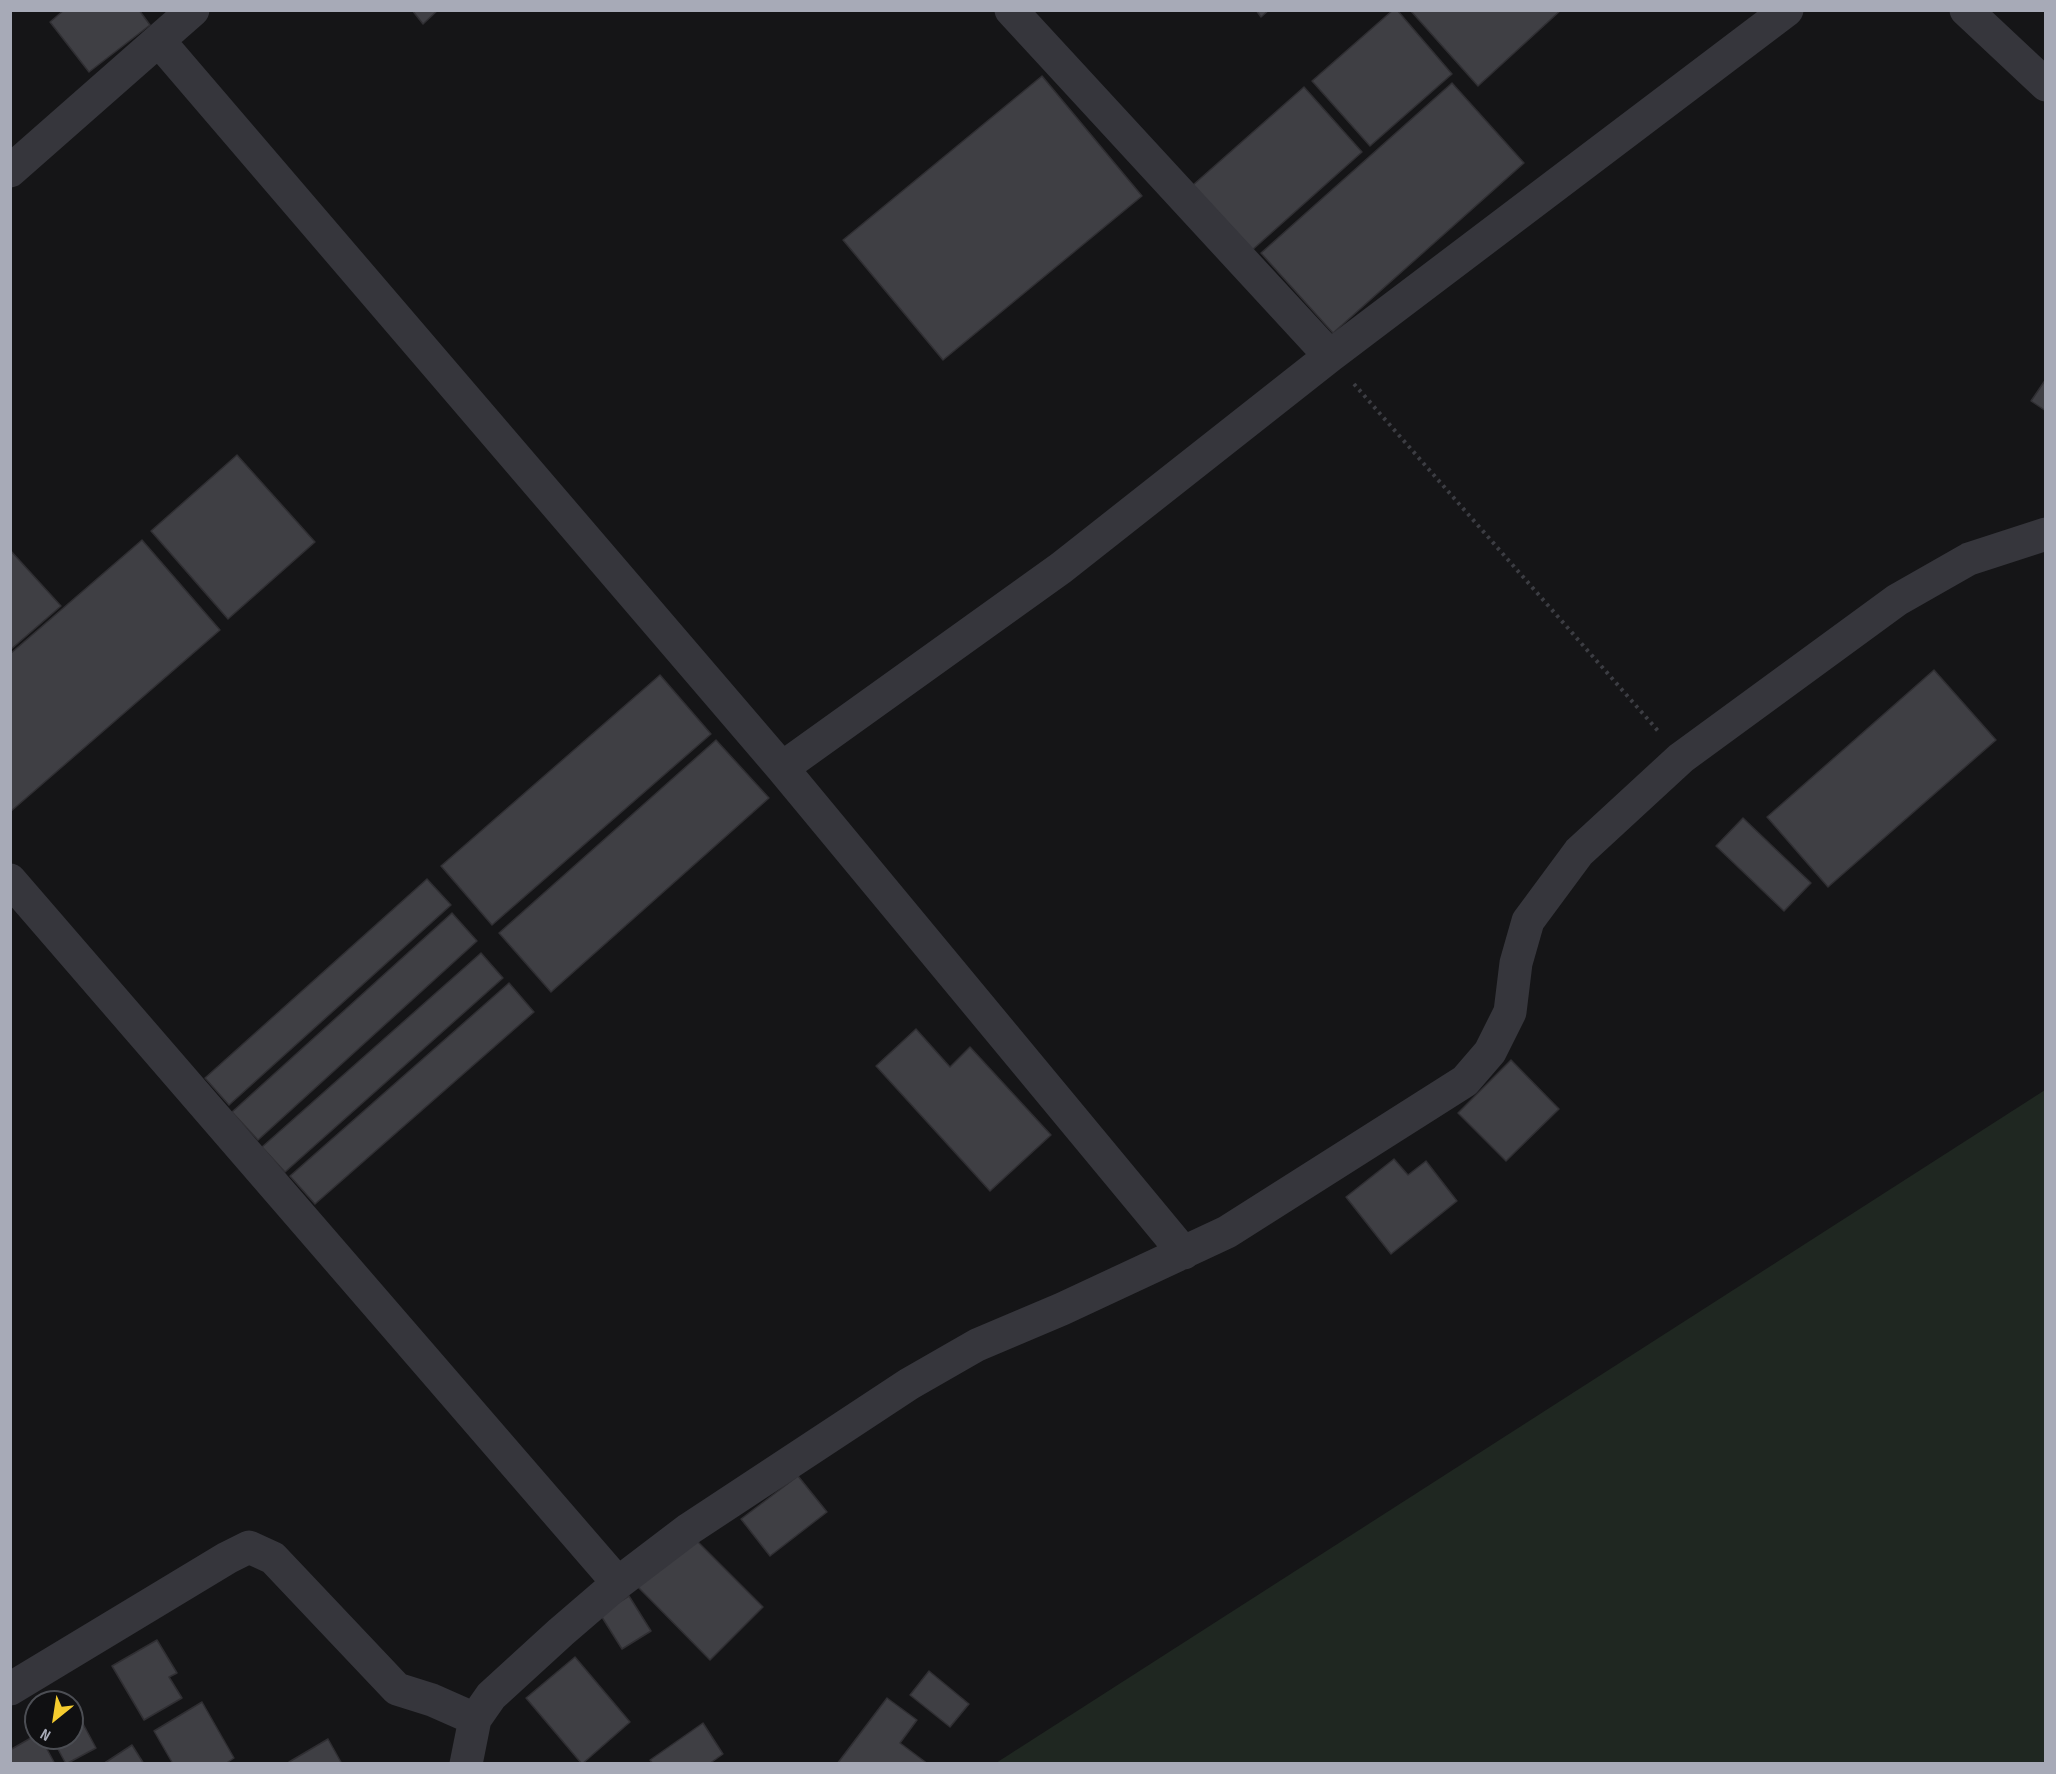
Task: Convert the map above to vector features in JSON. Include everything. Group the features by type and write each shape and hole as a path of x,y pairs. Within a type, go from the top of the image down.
{"street":[{"path":"1011,10 1330,356"},
{"path":"782,768 1061,568 1330,356 1787,10"},
{"path":"1966,10 2046,85"},
{"path":"10,171 176,21 782,768 1184,1253"},
{"path":"466,1764 475,1719 491,1696 561,1632 688,1529 909,1384 977,1345 1227,1232 1465,1081 1490,1052 1510,1012 1516,963 1528,921 1579,852 1682,758 1897,600 1969,559 2046,534"},
{"path":"10,880 618,1584"},
{"path":"10,1689 226,1558 249,1547 273,1557 397,1689 432,1700 475,1719"}],"path":[{"path":"1330,356 1682,758"}],"shaded area":[{"path":"2045,1090 2045,1763 996,1763"}],"building":[{"path":"64,10 139,10 150,25 89,72 50,22"},
{"path":"412,10 438,10 423,24"},
{"path":"1256,10 1269,10 1261,17"},
{"path":"1393,10 1397,10 1452,74 1370,146 1312,81"},
{"path":"1410,10 1561,10 1478,86"},
{"path":"1042,76 1142,196 943,360 843,240"},
{"path":"1452,83 1524,163 1333,333 1261,253"},
{"path":"1304,87 1362,152 1251,251 1193,185"},
{"path":"2046,379 2046,411 2031,401"},
{"path":"237,455 315,542 228,619 151,531"},
{"path":"142,540 220,630 10,812 10,654"},
{"path":"10,550 61,606 10,650"},
{"path":"1934,670 1996,740 1828,887 1767,817"},
{"path":"660,675 711,734 492,925 441,866"},
{"path":"716,740 769,798 551,992 499,933"},
{"path":"1743,818 1811,883 1784,911 1716,846"},
{"path":"427,879 451,905 229,1105 205,1078"},
{"path":"452,913 477,941 258,1140 232,1112"},
{"path":"481,953 503,978 285,1172 262,1147"},
{"path":"509,983 534,1012 315,1204 290,1176"},
{"path":"916,1029 950,1067 970,1047 1051,1135 990,1191 876,1066"},
{"path":"1511,1060 1559,1109 1506,1161 1458,1113"},
{"path":"1394,1159 1408,1175 1426,1161 1457,1201 1391,1254 1346,1197"},
{"path":"798,1476 827,1512 770,1556 741,1519"},
{"path":"691,1535 763,1607 710,1660 638,1587"},
{"path":"629,1596 651,1631 622,1649 600,1614"},
{"path":"157,1640 177,1673 169,1677 182,1698 144,1720 112,1666"},
{"path":"575,1657 630,1722 582,1764 526,1698"},
{"path":"929,1671 969,1704 950,1727 910,1695"},
{"path":"887,1698 917,1720 900,1743 928,1764 837,1764"},
{"path":"202,1702 234,1758 225,1764 173,1764 154,1731"},
{"path":"703,1723 723,1754 709,1764 653,1764 650,1760"},
{"path":"84,1726 96,1748 66,1764 58,1750 84,1750"},
{"path":"328,1739 342,1764 290,1764 289,1762"},
{"path":"24,1742 24,1750 47,1750 55,1764 10,1764 10,1750"},
{"path":"132,1745 144,1764 103,1764"}]}
